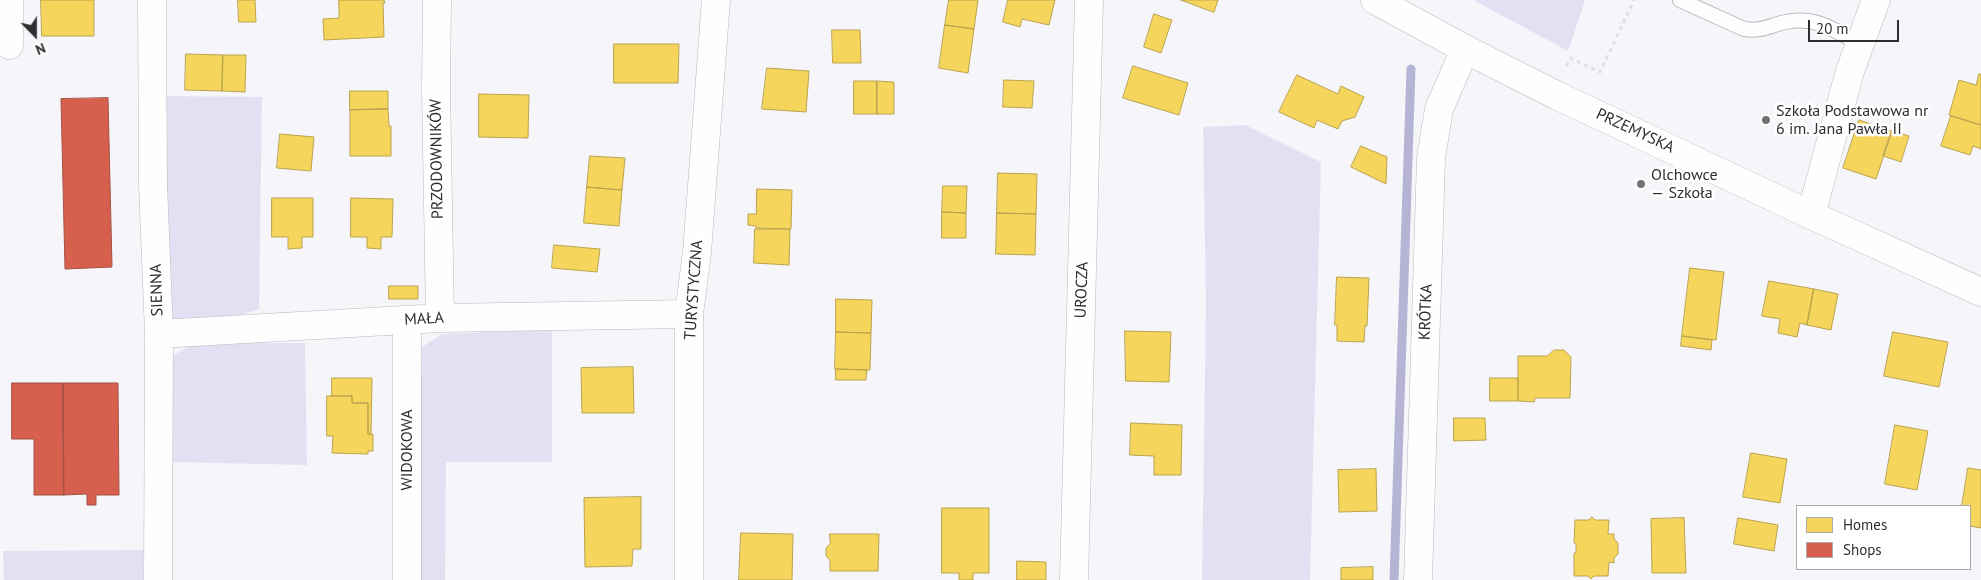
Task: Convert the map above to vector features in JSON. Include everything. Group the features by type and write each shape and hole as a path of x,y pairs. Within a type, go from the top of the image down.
{"street":[{"path":"9,0 9,45"},
{"name":"SIENNA","path":"152,0 153,184 159,334 158,580"},
{"name":"PRZODOWNIKÓW","path":"436,0 440,318"},
{"name":"TURYSTYCZNA","path":"690,580 689,314 697,252 716,0"},
{"name":"UROCZA","path":"1074,580 1089,0"},
{"name":"PRZEMYSKA","path":"1374,0 1558,96 1811,215 1981,292"},
{"path":"1811,215 1850,71 1876,0"},
{"name":"KRÓTKA","path":"1418,580 1431,158 1439,109 1465,49"},
{"name":"MAŁA","path":"159,334 440,318 689,314"},
{"name":"WIDOKOWA","path":"407,320 407,580"}],"lane":[{"path":"1680,0 1744,30 1756,31 1785,22 1804,20 1822,23 1860,44"}],"path":[{"path":"1573,68 1567,65 1571,58 1600,72 1634,0"}],"shaded area":[{"path":"1473,0 1585,0 1568,51"},
{"path":"161,96 262,97 259,309 233,318 168,319"},
{"path":"1245,125 1321,162 1310,580 1202,580 1206,303 1203,127"},
{"path":"552,329 552,462 446,462 445,580 419,580 422,347 442,334"},
{"path":"193,343 305,343 307,465 172,462 171,357"},
{"path":"143,550 143,580 4,580 3,551"}],"building: Homes":[{"path":"41,0 94,0 94,36 42,36"},
{"path":"238,0 255,0 256,22 239,22"},
{"path":"339,0 384,0 384,37 324,40 323,19 339,18"},
{"path":"949,0 978,0 974,29 945,25"},
{"path":"1008,0 1055,0 1049,25 1022,19 1020,27 1003,22"},
{"path":"1181,0 1218,0 1214,12"},
{"path":"1154,14 1172,20 1161,53 1144,47"},
{"path":"945,25 974,29 968,73 939,68"},
{"path":"832,30 860,30 861,63 833,63"},
{"path":"614,44 679,44 678,83 614,83"},
{"path":"186,54 223,55 222,91 185,90"},
{"path":"223,55 246,55 245,92 222,91"},
{"path":"1133,66 1188,83 1179,115 1123,98"},
{"path":"767,68 809,71 806,112 762,109"},
{"path":"1979,74 1981,74 1981,125 1949,115 1959,80 1976,85"},
{"path":"1297,75 1338,94 1341,86 1364,97 1355,117 1342,121 1338,129 1317,120 1314,128 1279,112"},
{"path":"1004,80 1034,81 1032,108 1003,107"},
{"path":"854,81 877,81 877,114 854,114"},
{"path":"877,81 894,82 894,114 877,114"},
{"path":"350,91 388,91 388,109 350,110"},
{"path":"479,94 529,95 528,138 479,137"},
{"path":"388,109 389,126 391,126 391,156 350,156 350,110"},
{"path":"1951,116 1981,125 1981,149 1973,146 1970,155 1941,146"},
{"path":"1859,120 1892,131 1876,179 1843,168"},
{"path":"1892,131 1909,136 1901,162 1883,156"},
{"path":"280,134 314,137 311,171 277,168"},
{"path":"1361,146 1387,157 1386,184 1351,167"},
{"path":"590,156 625,158 622,190 587,187"},
{"path":"998,173 1037,174 1036,214 997,213"},
{"path":"943,186 967,186 966,213 942,212"},
{"path":"587,187 622,190 619,226 584,223"},
{"path":"757,189 792,190 791,229 756,228 756,226 748,225 748,214 756,214"},
{"path":"272,198 313,198 313,237 302,237 302,248 288,249 288,237 272,237"},
{"path":"351,198 393,199 392,237 381,237 381,249 367,248 367,237 351,237"},
{"path":"942,212 966,213 966,238 942,238"},
{"path":"997,213 1036,214 1035,255 996,254"},
{"path":"755,229 790,229 789,265 754,263"},
{"path":"554,245 600,249 597,272 552,268"},
{"path":"1690,268 1724,272 1716,340 1682,336"},
{"path":"1337,277 1369,278 1367,326 1365,326 1364,342 1337,341 1337,325 1335,325"},
{"path":"1769,281 1814,289 1807,325 1800,323 1797,337 1778,333 1780,319 1762,316"},
{"path":"389,286 418,286 418,299 389,299"},
{"path":"1814,289 1838,294 1831,330 1807,325"},
{"path":"836,299 872,300 871,333 836,332"},
{"path":"1125,331 1171,332 1169,382 1126,381"},
{"path":"836,332 871,333 870,370 835,369"},
{"path":"1893,332 1948,342 1939,387 1884,376"},
{"path":"1682,336 1712,340 1711,350 1681,346"},
{"path":"1554,350 1564,350 1571,357 1570,398 1535,398 1534,402 1518,401 1518,356 1547,356"},
{"path":"633,367 634,413 582,413 581,368"},
{"path":"836,369 867,370 866,380 836,380"},
{"path":"332,378 372,378 371,434 368,434 368,403 352,403 352,396 332,396"},
{"path":"1490,378 1518,378 1518,401 1490,401"},
{"path":"327,396 352,396 352,403 368,403 368,434 373,434 373,451 368,451 368,454 332,453 333,436 327,436"},
{"path":"1454,418 1485,418 1486,440 1454,441"},
{"path":"1131,423 1182,425 1181,475 1154,475 1154,456 1130,455"},
{"path":"1895,425 1928,431 1917,490 1885,484"},
{"path":"1751,453 1787,459 1780,503 1743,497"},
{"path":"1968,468 1981,470 1981,528 1971,526 1971,505 1962,505"},
{"path":"1376,469 1377,511 1339,512 1338,470"},
{"path":"641,497 641,549 633,549 632,566 585,567 584,498"},
{"path":"942,508 989,508 989,573 973,573 973,580 959,580 959,573 942,573"},
{"path":"1592,517 1595,520 1609,520 1608,534 1614,534 1614,539 1618,543 1618,554 1614,558 1614,563 1609,562 1608,576 1594,576 1591,579 1588,576 1574,576 1576,543 1574,543 1575,520 1589,520"},
{"path":"1684,518 1686,573 1652,573 1651,519"},
{"path":"1738,518 1778,525 1774,551 1734,544"},
{"path":"741,533 793,534 792,580 739,580"},
{"path":"830,534 879,534 878,571 830,571 830,560 826,556 826,548 830,544"},
{"path":"1017,561 1046,562 1046,580 1017,580"},
{"path":"1373,567 1373,580 1341,580 1341,568"}],"building: Shops":[{"path":"108,98 112,267 65,269 61,99"},
{"path":"12,383 63,383 64,495 34,495 34,439 12,439"},
{"path":"63,383 118,383 119,495 96,495 96,505 87,505 87,494 64,495"}],"waterway":[{"path":"1394,580 1411,69"}],"place":[{"name":"Szkoła Podstawowa nr 6 im. Jana Pawła II","path":"1766,120"},
{"name":"Olchowce — Szkoła","path":"1641,184"}]}
